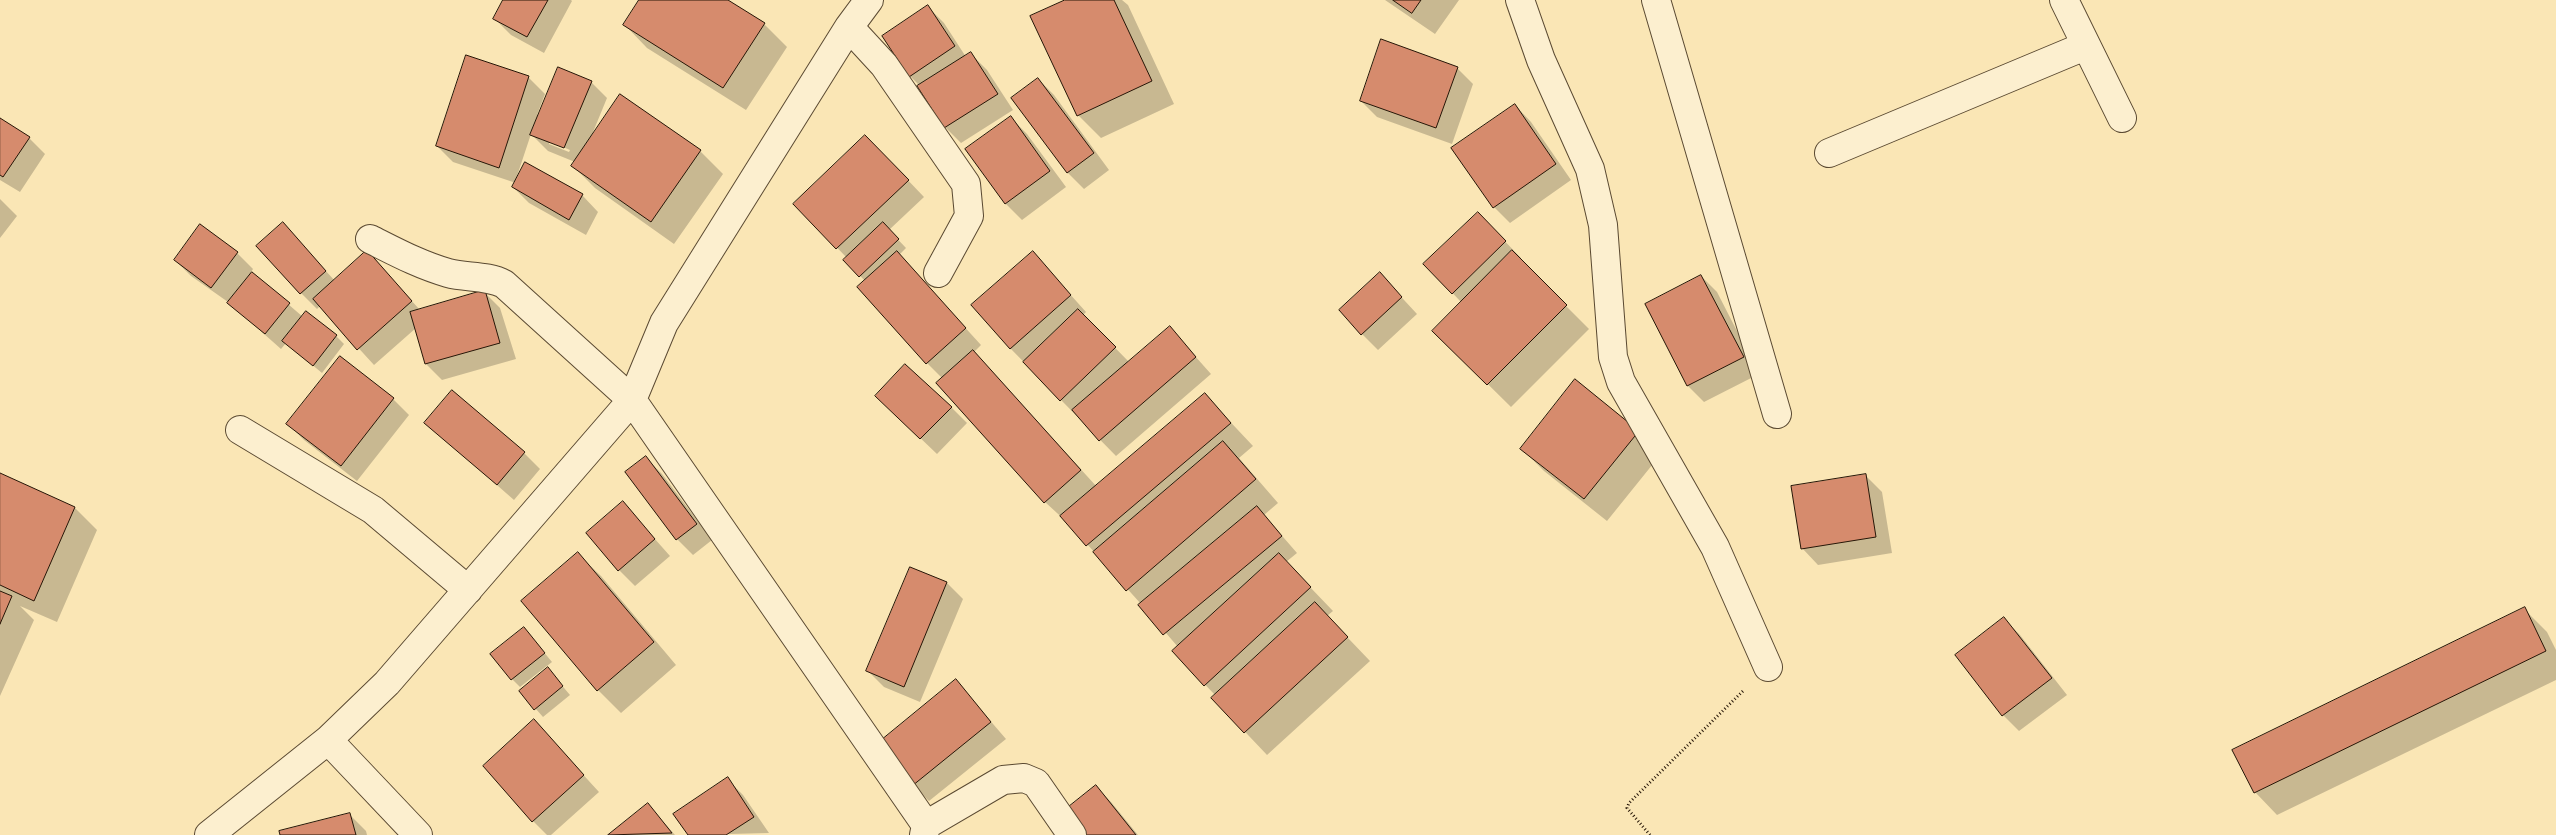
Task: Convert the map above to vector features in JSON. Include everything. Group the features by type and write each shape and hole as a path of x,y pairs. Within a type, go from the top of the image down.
{"street":[{"path":"209,835 328,740 387,683 632,400 664,323 849,27 869,0"},
{"path":"1520,0 1542,60 1590,169 1603,225 1613,356 1621,382 1715,547 1768,667"},
{"path":"1656,0 1777,414"},
{"path":"2064,0 2122,118"},
{"path":"849,27 884,65 966,184 969,216 938,273"},
{"path":"1830,153 2086,46"},
{"path":"370,238 409,260 449,273 494,279 504,284 632,400 925,830 1003,780 1024,778 1036,783 1072,835"},
{"path":"240,430 373,510 468,590"},
{"path":"328,740 418,835"}],"path":[{"path":"1650,835 1628,808 1629,803 1768,667"}],"building":[{"path":"503,0 548,0 527,37 493,19"},
{"path":"639,0 728,0 765,23 723,88 623,25"},
{"path":"1065,0 1114,0 1152,81 1077,116 1030,16"},
{"path":"1393,0 1421,0 1412,13"},
{"path":"928,5 955,46 909,77 882,36"},
{"path":"1381,39 1458,67 1436,128 1360,101"},
{"path":"971,52 998,94 944,128 917,86"},
{"path":"466,55 529,76 499,168 436,146"},
{"path":"558,67 592,81 564,148 530,135"},
{"path":"1038,78 1094,153 1067,173 1011,98"},
{"path":"620,94 701,150 651,222 571,166"},
{"path":"1515,104 1556,164 1493,208 1451,148"},
{"path":"1011,116 1050,171 1005,204 965,149"},
{"path":"0,118 30,137 3,177 0,175"},
{"path":"865,135 909,180 836,249 793,204"},
{"path":"525,162 583,194 569,220 512,187"},
{"path":"1478,212 1506,241 1452,294 1423,264"},
{"path":"283,222 326,271 300,294 256,246"},
{"path":"883,222 899,239 859,277 843,260"},
{"path":"200,224 238,252 211,288 174,260"},
{"path":"367,250 412,301 357,350 313,299"},
{"path":"1512,250 1567,305 1487,385 1432,331"},
{"path":"897,251 966,328 926,364 857,287"},
{"path":"1033,251 1071,295 1010,349 971,305"},
{"path":"252,272 290,303 265,334 227,303"},
{"path":"1380,272 1402,297 1361,335 1339,310"},
{"path":"1701,275 1744,357 1687,386 1645,304"},
{"path":"485,290 500,343 425,364 410,312"},
{"path":"1078,309 1116,347 1060,401 1023,362"},
{"path":"306,311 337,335 313,366 282,341"},
{"path":"1170,326 1196,357 1099,441 1072,410"},
{"path":"973,350 1081,470 1044,503 936,383"},
{"path":"340,356 394,398 341,466 286,424"},
{"path":"905,364 952,407 920,439 875,396"},
{"path":"1575,379 1639,431 1584,499 1520,449"},
{"path":"452,390 525,452 497,485 424,423"},
{"path":"1205,393 1231,423 1086,546 1060,516"},
{"path":"1223,441 1256,479 1126,591 1093,552"},
{"path":"646,456 697,524 676,540 625,472"},
{"path":"0,473 75,507 34,601 0,585"},
{"path":"1866,474 1876,537 1801,549 1791,486"},
{"path":"623,501 655,539 618,571 586,533"},
{"path":"1257,506 1282,536 1163,635 1138,605"},
{"path":"578,552 654,642 597,691 521,601"},
{"path":"1279,553 1311,587 1204,686 1172,651"},
{"path":"910,567 947,582 904,687 866,671"},
{"path":"0,591 12,596 0,624"},
{"path":"1315,602 1348,637 1244,733 1211,698"},
{"path":"2525,607 2546,651 2254,793 2232,750"},
{"path":"2004,617 2052,678 2002,716 1955,655"},
{"path":"524,627 545,653 511,680 490,654"},
{"path":"548,667 563,686 534,710 519,691"},
{"path":"956,679 991,722 912,786 878,743"},
{"path":"534,719 584,775 532,822 483,766"},
{"path":"728,777 754,817 726,835 688,835 673,814"},
{"path":"1096,785 1136,835 1079,835 1061,813"},
{"path":"648,803 672,833 608,835"},
{"path":"350,813 356,835 280,835 279,831"}]}
